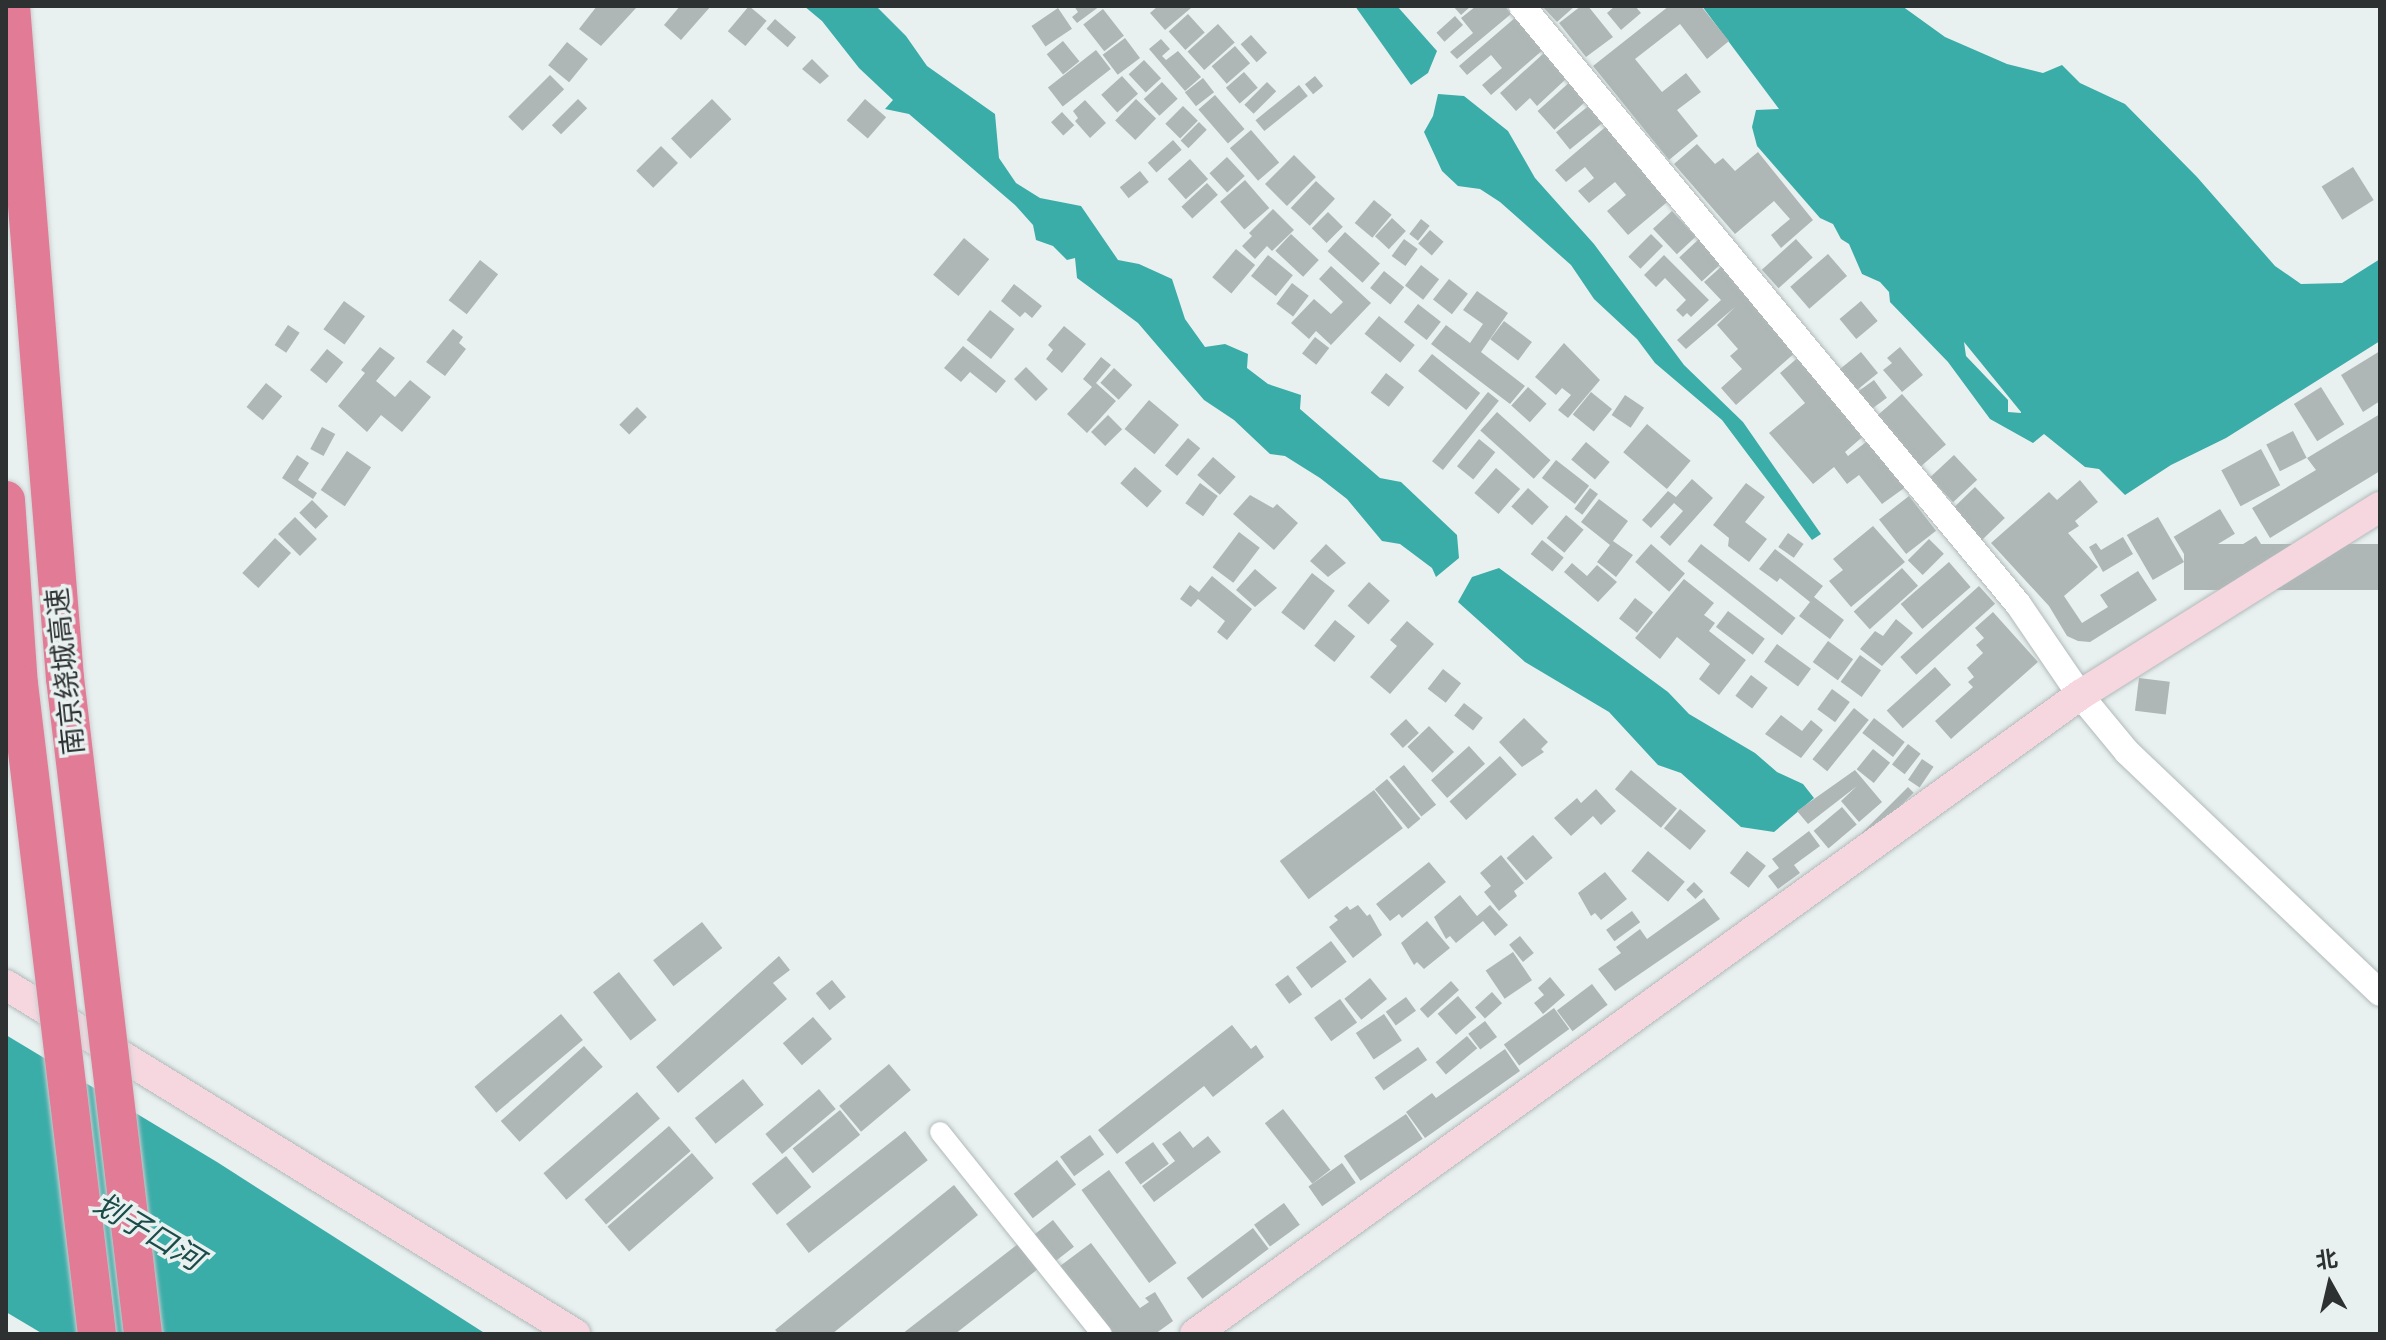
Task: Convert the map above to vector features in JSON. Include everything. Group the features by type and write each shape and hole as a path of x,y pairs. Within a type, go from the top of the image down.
{"highway":[{"name":"南京绕城高速","path":"11,6 65,678 143,1334"},
{"name":"南京绕城高速","path":"6,500 19,684 97,1334"}],"main road":[{"path":"1195,1334 2080,695 2380,507"},
{"path":"6,985 575,1334"}],"street":[{"path":"1522,6 2018,604 2080,695 2127,752 2380,993"},
{"path":"940,1132 1102,1334"}],"water":[{"path":"804,6 876,6 906,36 927,66 995,114 999,158 1016,183 1040,198 1081,206 1118,260 1139,264 1172,279 1185,319 1205,347 1225,344 1248,354 1247,368 1268,384 1301,395 1300,409 1380,478 1401,482 1457,535 1459,558 1436,577 1432,568 1400,544 1382,541 1347,499 1320,478 1285,456 1270,454 1234,420 1204,400 1138,323 1077,278 1075,258 1067,260 1053,246 1036,240 1033,225 1015,205 909,114 885,109 893,100 859,68 822,21"},
{"path":"1355,6 1397,6 1437,51 1428,73 1411,85"},
{"path":"1702,6 1902,6 1945,37 2007,64 2043,73 2062,65 2080,83 2125,104 2197,177 2275,266 2301,284 2342,283 2380,259 2380,341 2226,438 2171,465 2125,495 2099,469 2085,467 2044,434 2033,443 1990,419 1948,362 1890,302 1889,292 1880,282 1862,274 1849,244 1841,239 1833,224 1820,218 1757,146 1752,127 1756,110 1779,109","holes":["1964,342 2021,412 2008,412 2008,400 1966,356"]},
{"path":"1438,94 1464,96 1508,131 1535,178 1594,244 1684,365 1743,422 1821,534 1812,540 1722,420 1655,363 1637,339 1594,299 1571,265 1500,202 1480,189 1458,186 1442,171 1424,132 1433,116"},
{"path":"1499,568 1668,692 1689,714 1755,753 1777,772 1803,784 1814,798 1774,832 1741,827 1681,773 1658,765 1609,712 1525,662 1458,602 1472,577"},
{"name":"划子口河","path":"6,1035 217,1162 486,1334 43,1334 6,1312"}],"building":[{"path":"597,6 636,8 601,46 579,29"},
{"path":"680,6 711,6 681,40 664,25"},
{"path":"749,6 767,21 745,46 728,31"},
{"path":"1074,6 1100,6 1077,23 1072,17 1078,12"},
{"path":"1158,6 1191,8 1165,30 1150,13"},
{"path":"1453,6 1471,6 1461,15"},
{"path":"1476,6 1505,6 1511,14 1457,59 1450,52 1473,33 1461,18"},
{"path":"1542,6 1575,6 1557,22"},
{"path":"1581,6 1588,6 1613,37 1586,57 1559,23"},
{"path":"1615,6 1635,6 1641,13 1621,30 1607,13"},
{"path":"1669,6 1701,6 1729,41 1707,59 1680,24 1635,59 1662,92 1686,73 1701,92 1677,110 1698,136 1669,160 1593,66"},
{"path":"1058,8 1072,29 1045,47 1031,26"},
{"path":"1103,9 1124,36 1104,51 1083,24"},
{"path":"1188,14 1205,33 1185,50 1169,31"},
{"path":"1455,16 1463,25 1444,42 1436,33"},
{"path":"1516,17 1544,49 1491,95 1482,85 1502,68 1491,55 1467,75 1459,66"},
{"path":"775,19 796,37 788,47 766,29"},
{"path":"1218,24 1235,43 1204,70 1188,51"},
{"path":"1251,35 1267,53 1257,62 1241,44"},
{"path":"1125,38 1140,58 1118,75 1103,55"},
{"path":"1161,39 1170,49 1162,56 1166,60 1178,51 1201,77 1185,91 1149,49"},
{"path":"1063,41 1079,61 1063,74 1047,54"},
{"path":"567,42 588,59 569,82 548,65"},
{"path":"1235,46 1250,63 1227,84 1212,66"},
{"path":"1096,50 1111,69 1063,106 1048,88"},
{"path":"1544,53 1567,78 1537,106 1530,98 1516,111 1500,93"},
{"path":"812,59 829,76 820,84 802,69"},
{"path":"1144,60 1161,78 1146,93 1129,74"},
{"path":"1244,72 1258,88 1240,104 1226,88"},
{"path":"550,75 564,89 522,131 508,117"},
{"path":"1122,76 1138,94 1117,113 1101,95"},
{"path":"1315,76 1323,86 1313,94 1305,84"},
{"path":"1203,78 1214,92 1196,106 1185,92"},
{"path":"1571,81 1588,100 1554,130 1538,111"},
{"path":"1162,82 1178,99 1159,116 1144,99"},
{"path":"1267,82 1276,91 1254,114 1244,105"},
{"path":"1299,85 1308,96 1264,131 1255,120"},
{"path":"1215,95 1245,129 1228,143 1198,109"},
{"path":"578,99 587,108 561,134 552,125"},
{"path":"712,99 731,119 690,159 671,139"},
{"path":"865,99 886,117 868,139 847,120"},
{"path":"1136,99 1156,118 1135,140 1115,121"},
{"path":"1085,100 1106,123 1090,138 1075,121 1078,118 1073,111"},
{"path":"1591,104 1605,121 1570,149 1556,132"},
{"path":"1183,106 1198,121 1180,139 1165,124"},
{"path":"1062,112 1074,125 1063,135 1051,122"},
{"path":"1199,122 1207,130 1188,148 1181,140"},
{"path":"1609,124 1672,198 1628,235 1607,211 1626,195 1615,182 1589,203 1578,191 1594,178 1585,167 1566,182 1555,170"},
{"path":"1251,130 1279,162 1258,181 1230,148"},
{"path":"1173,140 1182,150 1156,172 1148,163"},
{"path":"1697,144 1715,164 1723,158 1735,171 1758,152 1813,220 1781,248 1771,235 1790,219 1774,201 1735,234 1674,164"},
{"path":"661,146 678,163 653,188 636,171"},
{"path":"1294,155 1316,177 1287,206 1265,184"},
{"path":"1227,157 1245,176 1227,192 1209,173"},
{"path":"1190,159 1208,179 1186,199 1168,179"},
{"path":"2353,167 2374,200 2342,220 2322,187"},
{"path":"1140,171 1149,182 1129,198 1120,187"},
{"path":"1245,180 1269,208 1244,230 1220,202"},
{"path":"1316,181 1335,199 1310,226 1291,208"},
{"path":"1207,183 1218,195 1192,219 1181,207"},
{"path":"1374,200 1392,215 1372,238 1355,223"},
{"path":"1273,209 1294,230 1272,251 1267,246 1255,259 1242,246 1252,236 1249,233"},
{"path":"1672,211 1696,237 1677,254 1653,229"},
{"path":"1328,212 1343,227 1327,243 1312,228"},
{"path":"1392,218 1406,231 1389,249 1375,236"},
{"path":"1421,219 1430,226 1418,241 1409,234"},
{"path":"1430,230 1444,242 1432,255 1418,244"},
{"path":"1345,232 1380,263 1363,283 1328,251"},
{"path":"1291,234 1319,260 1303,277 1275,251"},
{"path":"1651,234 1663,246 1640,269 1628,257"},
{"path":"964,238 989,259 958,296 933,275"},
{"path":"1404,239 1418,249 1405,266 1392,256"},
{"path":"1699,239 1722,263 1702,282 1679,257"},
{"path":"1796,239 1813,258 1779,288 1762,270"},
{"path":"1236,249 1255,265 1231,293 1212,277"},
{"path":"1828,254 1847,276 1809,309 1790,287"},
{"path":"1268,255 1293,275 1276,296 1251,276"},
{"path":"1664,255 1709,300 1691,317 1687,313 1683,317 1676,310 1686,300 1665,278 1656,287 1644,275"},
{"path":"480,260 498,274 467,314 449,300"},
{"path":"1421,265 1439,279 1423,300 1405,285"},
{"path":"1331,266 1371,303 1331,345 1316,331 1309,339 1291,323 1314,299 1331,314 1343,302 1319,279"},
{"path":"1722,266 1797,351 1736,405 1721,388 1742,369 1730,356 1738,349 1717,325 1735,307 1686,349 1677,340 1721,300 1704,282"},
{"path":"1384,271 1404,287 1390,304 1370,288"},
{"path":"1449,279 1468,294 1452,314 1433,299"},
{"path":"1292,283 1309,296 1293,316 1276,304"},
{"path":"1014,284 1042,306 1032,318 1025,312 1020,317 1001,301"},
{"path":"1477,291 1508,313 1481,352 1525,386 1510,404 1431,344 1446,325 1470,343 1483,324 1463,310"},
{"path":"344,301 365,316 344,345 323,329"},
{"path":"1861,301 1878,321 1856,339 1840,319"},
{"path":"1418,304 1441,322 1427,340 1404,322"},
{"path":"990,310 1014,329 991,359 967,340"},
{"path":"1379,316 1415,345 1400,363 1365,334"},
{"path":"1504,321 1532,342 1518,360 1490,339"},
{"path":"288,325 300,333 286,353 275,345"},
{"path":"1064,326 1086,344 1062,373 1046,359 1053,350 1048,345"},
{"path":"453,329 463,337 459,343 466,349 445,376 426,362"},
{"path":"1315,337 1329,348 1316,365 1302,354"},
{"path":"1564,343 1600,380 1568,418 1558,410 1571,395 1562,388 1556,395 1535,377"},
{"path":"963,346 1006,381 996,393 970,372 961,382 944,368"},
{"path":"380,347 395,358 376,381 395,397 410,380 431,397 402,432 381,415 367,432 338,406 365,373 361,370"},
{"path":"1900,347 1923,375 1902,392 1883,370 1892,363 1887,358"},
{"path":"327,349 343,362 326,383 310,370"},
{"path":"2380,351 2380,401 2363,412 2341,375"},
{"path":"1861,352 1878,373 1855,391 1838,370"},
{"path":"1432,354 1480,393 1466,410 1418,371"},
{"path":"1801,355 1867,433 1845,452 1848,456 1870,439 1907,486 1882,504 1859,475 1847,484 1834,467 1813,484 1769,433 1805,403 1780,373"},
{"path":"1101,357 1111,365 1096,383 1116,401 1087,433 1067,414 1092,387 1083,379"},
{"path":"1026,367 1048,389 1036,401 1014,379"},
{"path":"1114,368 1132,385 1119,400 1100,383"},
{"path":"1386,373 1404,387 1389,407 1371,393"},
{"path":"1874,380 1887,398 1870,410 1857,392"},
{"path":"266,383 282,396 263,420 246,407"},
{"path":"1528,387 1547,404 1530,422 1511,406"},
{"path":"2321,387 2344,424 2317,441 2294,404"},
{"path":"1488,392 1499,401 1443,470 1432,461"},
{"path":"1591,392 1612,409 1594,432 1573,415"},
{"path":"1902,394 1946,445 1920,468 1876,417"},
{"path":"1625,395 1644,408 1631,428 1612,415"},
{"path":"1149,400 1179,425 1154,454 1125,429"},
{"path":"637,407 647,417 629,435 619,425"},
{"path":"1497,412 1551,460 1534,479 1480,431"},
{"path":"2380,414 2380,471 2270,538 2252,508 2316,470 2307,458"},
{"path":"1108,415 1122,429 1105,446 1091,432"},
{"path":"1647,424 1691,461 1667,489 1623,452"},
{"path":"322,427 335,434 324,456 310,449"},
{"path":"2293,431 2307,458 2280,471 2266,445"},
{"path":"1188,438 1200,448 1177,476 1165,466"},
{"path":"1479,439 1495,452 1473,479 1457,466"},
{"path":"1586,442 1610,462 1595,480 1571,460"},
{"path":"2261,449 2280,485 2241,506 2221,470"},
{"path":"347,451 371,467 345,506 321,490"},
{"path":"297,455 309,463 298,480 317,493 313,499 282,478"},
{"path":"1954,455 1977,480 1953,502 1930,478"},
{"path":"1213,457 1236,477 1220,495 1197,475"},
{"path":"1556,460 1589,486 1575,504 1542,478"},
{"path":"1135,467 1162,491 1147,507 1120,483"},
{"path":"1496,468 1520,489 1499,514 1474,493"},
{"path":"1692,479 1713,498 1670,546 1660,537 1683,511 1674,503 1651,528 1642,520 1668,491 1676,497"},
{"path":"2080,480 2098,502 2075,521 2079,526 2068,533 2098,567 2064,596 2082,623 2108,607 2100,595 2138,571 2157,600 2090,642 2067,636 2049,606 1991,543 2049,492 2057,500"},
{"path":"1200,483 1218,496 1203,516 1185,503"},
{"path":"1746,483 1765,497 1745,522 1767,539 1749,562 1728,546 1729,538 1713,525"},
{"path":"1975,487 2005,518 1981,541 1951,510"},
{"path":"1528,488 1549,507 1532,525 1511,507"},
{"path":"1590,488 1598,494 1582,515 1574,509"},
{"path":"1250,495 1273,508 1277,504 1298,523 1274,550 1233,514"},
{"path":"1909,496 1936,531 1906,554 1879,519"},
{"path":"1599,499 1628,521 1613,541 1633,555 1616,577 1597,562 1610,545 1581,522"},
{"path":"312,500 328,516 316,529 299,513"},
{"path":"2220,509 2235,534 2189,562 2174,537"},
{"path":"1566,515 1584,530 1564,553 1547,538"},
{"path":"295,517 317,539 300,556 278,534"},
{"path":"2158,517 2184,562 2153,580 2127,535"},
{"path":"1873,526 1905,562 1851,607 1829,581 1843,570 1833,559"},
{"path":"1239,532 1260,548 1233,583 1213,567"},
{"path":"1788,533 1804,544 1794,558 1778,547"},
{"path":"2256,536 2264,549 2205,585 2197,573"},
{"path":"2123,537 2133,554 2103,572 2089,547 2096,543 2101,550"},
{"path":"275,538 291,553 258,588 242,573"},
{"path":"1929,539 1944,554 1923,575 1908,560"},
{"path":"1542,540 1564,558 1552,572 1531,554"},
{"path":"1326,544 1346,563 1328,577 1310,561"},
{"path":"1651,544 1685,574 1669,592 1635,562"},
{"path":"1701,544 1796,618 1782,635 1687,561"},
{"path":"2184,544 2380,544 2380,590 2184,590"},
{"path":"1775,549 1823,586 1814,597 1844,620 1830,639 1799,616 1810,602 1780,578 1777,582 1759,569"},
{"path":"1949,562 1971,587 1922,629 1901,604"},
{"path":"1572,563 1587,576 1597,565 1617,582 1598,602 1564,572"},
{"path":"1902,568 1918,586 1870,629 1854,611"},
{"path":"1255,569 1277,588 1255,607 1236,590"},
{"path":"1312,573 1335,591 1304,630 1281,612"},
{"path":"1212,576 1252,609 1227,640 1217,632 1225,621 1198,599 1191,607 1180,599 1190,585 1199,592"},
{"path":"1684,579 1714,603 1704,615 1715,623 1709,631 1746,660 1719,695 1699,679 1710,664 1677,637 1660,659 1635,638"},
{"path":"1369,582 1390,601 1368,625 1348,606"},
{"path":"1979,586 1995,604 1916,675 1900,657"},
{"path":"1635,598 1653,612 1637,633 1619,618"},
{"path":"1728,611 1765,639 1753,655 1716,627"},
{"path":"1993,612 2038,662 1951,739 1935,721 1973,687 1968,682 1974,677 1967,668 1983,653 1976,645 1984,638 1975,628"},
{"path":"1896,619 1913,633 1882,666 1860,649 1875,631 1883,636"},
{"path":"1335,620 1355,636 1334,662 1314,646"},
{"path":"1407,621 1434,644 1390,694 1370,677 1397,646 1390,640"},
{"path":"1828,641 1853,659 1838,680 1813,662"},
{"path":"1777,644 1811,669 1798,686 1764,662"},
{"path":"1860,655 1881,670 1862,697 1841,682"},
{"path":"1935,667 1951,685 1903,728 1887,710"},
{"path":"1443,669 1461,683 1446,703 1428,689"},
{"path":"1751,675 1768,688 1752,708 1735,696"},
{"path":"2139,678 2170,682 2166,715 2135,711"},
{"path":"1832,689 1850,702 1835,722 1817,709"},
{"path":"1464,703 1483,718 1473,730 1454,716"},
{"path":"1854,708 1869,720 1827,771 1812,759"},
{"path":"1781,715 1802,731 1811,720 1823,730 1801,758 1765,734"},
{"path":"1524,718 1548,742 1541,749 1544,752 1522,767 1499,742"},
{"path":"1874,718 1905,742 1893,757 1862,733"},
{"path":"1406,719 1419,733 1403,748 1390,734"},
{"path":"1429,726 1454,752 1432,773 1407,747"},
{"path":"1908,744 1921,754 1905,774 1892,764"},
{"path":"1469,746 1485,764 1447,798 1431,780"},
{"path":"1873,749 1890,763 1874,783 1857,769"},
{"path":"1500,756 1517,775 1466,820 1449,802"},
{"path":"1922,759 1934,767 1920,788 1908,780"},
{"path":"1404,765 1436,805 1421,817 1389,777"},
{"path":"1631,770 1677,809 1661,828 1615,789"},
{"path":"1855,770 1882,802 1859,822 1841,801 1857,786 1808,824 1797,811"},
{"path":"1387,779 1420,819 1408,829 1375,789"},
{"path":"1908,787 1914,793 1868,839 1862,833"},
{"path":"1596,789 1616,811 1601,825 1593,816 1571,836 1554,818 1577,798 1581,803"},
{"path":"1374,790 1403,828 1309,899 1280,861"},
{"path":"1842,807 1857,825 1828,848 1814,831"},
{"path":"1680,809 1706,831 1690,850 1664,828"},
{"path":"1809,831 1820,846 1794,865 1800,873 1778,889 1768,876 1779,868 1772,859"},
{"path":"1533,835 1553,858 1526,881 1507,858"},
{"path":"1648,851 1685,882 1668,902 1631,871"},
{"path":"1747,851 1766,866 1749,888 1730,873"},
{"path":"1501,855 1524,883 1514,891 1517,896 1499,911 1484,892 1491,886 1480,873"},
{"path":"1429,862 1446,882 1402,918 1399,914 1390,921 1376,904"},
{"path":"1605,872 1627,899 1601,920 1595,913 1591,916 1578,893"},
{"path":"1694,882 1703,891 1695,899 1686,890"},
{"path":"1460,895 1477,916 1490,905 1508,925 1495,936 1483,921 1456,943 1450,936 1446,939 1434,917"},
{"path":"1704,898 1720,919 1615,991 1598,969 1621,953 1616,947 1640,929 1647,939"},
{"path":"1358,905 1367,916 1370,914 1382,935 1353,958 1329,927 1338,920 1334,916 1347,906 1350,910"},
{"path":"1632,911 1640,922 1614,941 1606,930"},
{"path":"1427,921 1450,948 1424,969 1417,962 1414,965 1401,943"},
{"path":"702,922 722,948 673,986 653,960"},
{"path":"1520,936 1534,953 1523,962 1509,945"},
{"path":"1331,941 1347,962 1312,988 1296,967"},
{"path":"1513,952 1532,980 1505,999 1486,970"},
{"path":"779,956 790,970 773,983 787,999 678,1093 656,1067"},
{"path":"619,972 657,1020 631,1040 593,992"},
{"path":"1288,975 1302,994 1289,1004 1275,984"},
{"path":"1550,977 1565,995 1543,1014 1534,1003 1544,995 1538,988"},
{"path":"1370,978 1387,999 1361,1020 1344,999"},
{"path":"832,980 846,997 830,1010 816,993"},
{"path":"1451,981 1459,990 1428,1018 1420,1009"},
{"path":"1592,984 1608,1005 1573,1031 1557,1010"},
{"path":"1492,992 1502,1003 1485,1019 1475,1007"},
{"path":"1458,996 1476,1017 1456,1035 1438,1014"},
{"path":"1406,997 1416,1011 1396,1025 1386,1012"},
{"path":"1340,999 1357,1022 1331,1041 1314,1018"},
{"path":"1554,1008 1569,1029 1519,1065 1504,1044"},
{"path":"561,1014 583,1040 496,1113 474,1087"},
{"path":"1384,1014 1402,1041 1374,1060 1356,1033"},
{"path":"813,1017 832,1039 802,1065 783,1043"},
{"path":"1485,1021 1497,1037 1480,1050 1468,1034"},
{"path":"1232,1025 1251,1049 1256,1045 1264,1057 1213,1097 1204,1086 1117,1154 1098,1130"},
{"path":"1467,1036 1477,1048 1446,1075 1436,1062"},
{"path":"584,1046 603,1067 520,1142 501,1121"},
{"path":"1418,1047 1427,1060 1384,1091 1375,1077"},
{"path":"1505,1049 1520,1071 1425,1138 1406,1112 1432,1093 1436,1098"},
{"path":"889,1064 911,1090 861,1132 839,1106"},
{"path":"743,1079 764,1105 716,1144 695,1118"},
{"path":"819,1089 836,1109 782,1154 765,1134"},
{"path":"637,1092 660,1118 566,1200 543,1173"},
{"path":"1283,1109 1330,1170 1312,1184 1265,1123"},
{"path":"840,1110 860,1135 813,1173 793,1148"},
{"path":"1406,1114 1423,1139 1361,1181 1344,1156"},
{"path":"669,1126 691,1151 606,1224 584,1199"},
{"path":"905,1131 928,1160 809,1253 786,1224"},
{"path":"1180,1131 1193,1148 1208,1136 1221,1152 1154,1202 1142,1186 1175,1161 1162,1144"},
{"path":"1090,1135 1104,1154 1074,1176 1060,1157"},
{"path":"1153,1142 1169,1164 1141,1184 1125,1163"},
{"path":"692,1153 714,1178 629,1251 607,1226"},
{"path":"786,1156 811,1187 777,1215 752,1184"},
{"path":"1057,1160 1076,1184 1033,1218 1014,1194"},
{"path":"1342,1163 1356,1183 1322,1206 1308,1187"},
{"path":"1109,1170 1177,1263 1149,1283 1081,1190"},
{"path":"954,1185 978,1215 832,1334 779,1334 775,1330"},
{"path":"1284,1203 1300,1225 1270,1247 1254,1225"},
{"path":"1053,1220 1074,1247 1055,1262 1034,1235"},
{"path":"1253,1228 1269,1249 1202,1299 1187,1278"},
{"path":"1091,1243 1140,1308 1149,1302 1145,1298 1155,1292 1173,1321 1155,1334 1111,1334 1060,1266"},
{"path":"1018,1244 1038,1269 955,1334 902,1334"}]}
